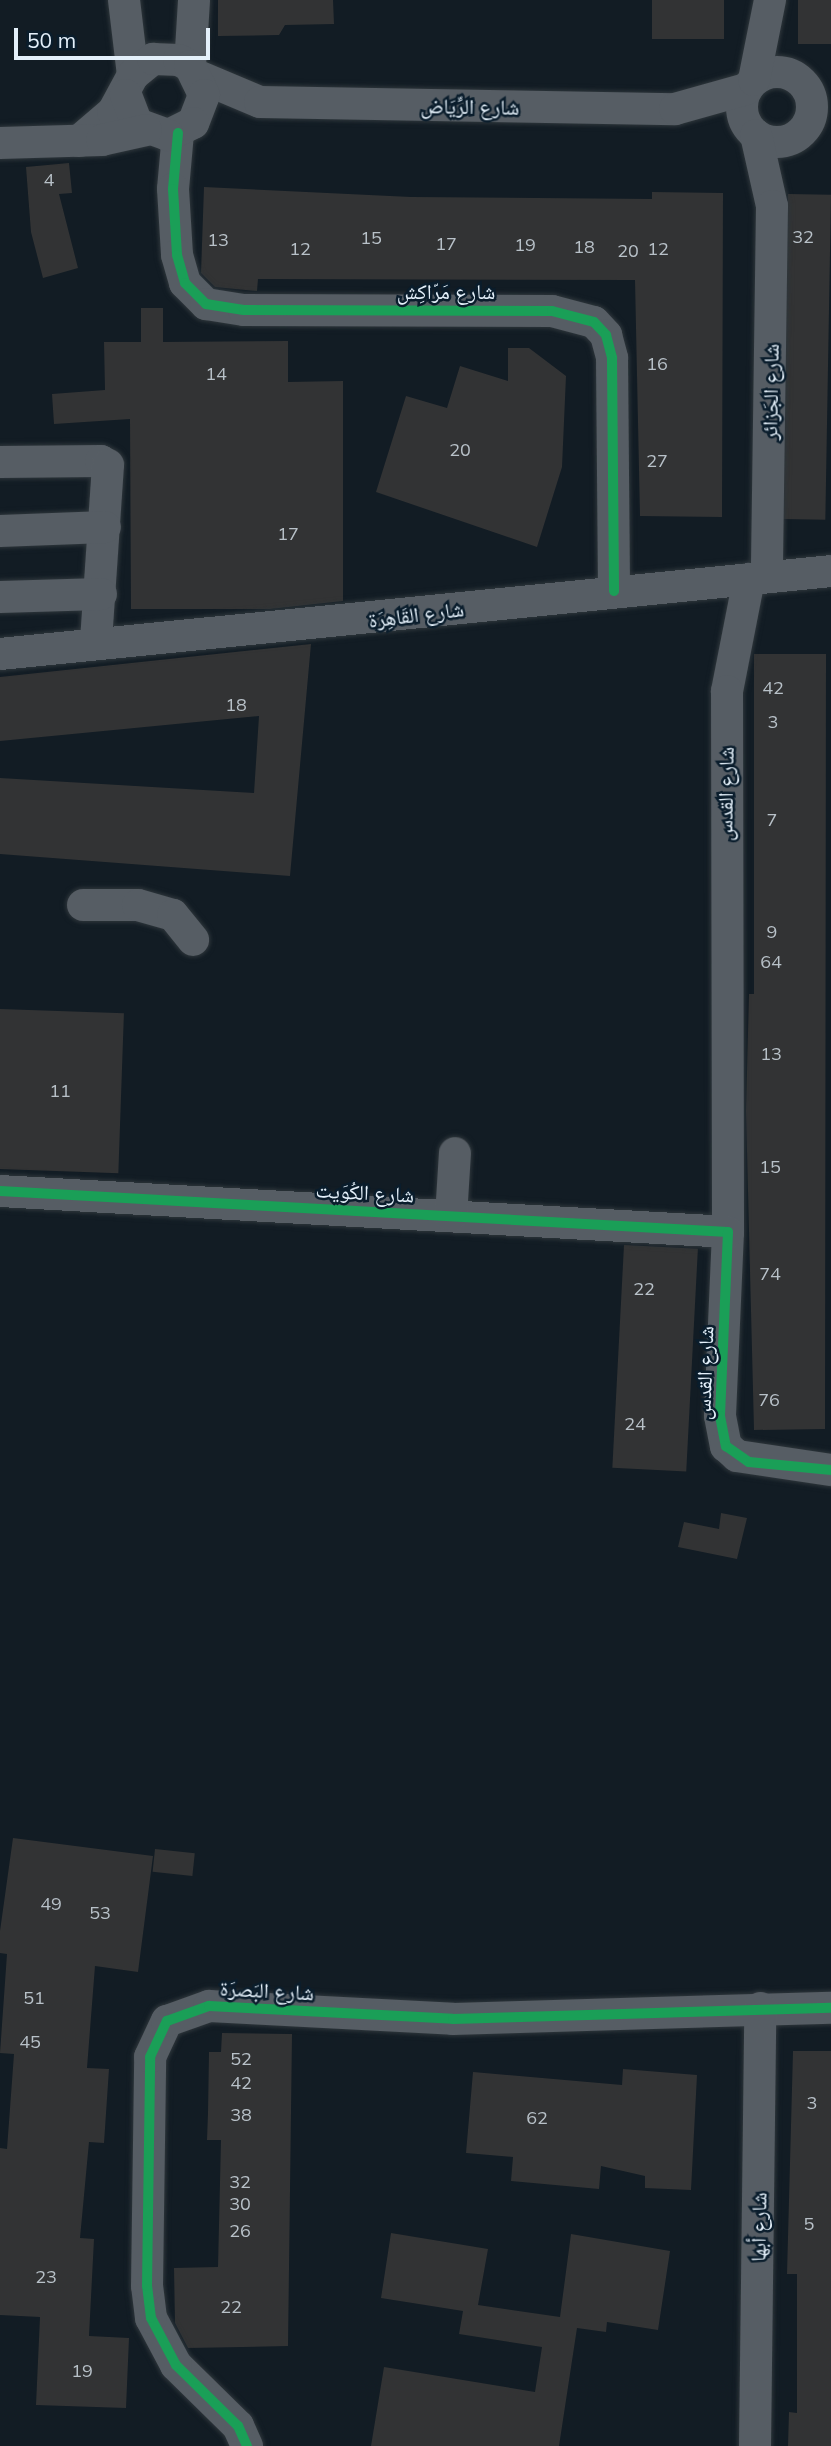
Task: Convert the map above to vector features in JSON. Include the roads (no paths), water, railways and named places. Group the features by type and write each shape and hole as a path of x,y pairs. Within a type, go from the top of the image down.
{"street":[{"path":"124,0 131,116 169,130 203,105 194,71 194,0"},
{"path":"770,5 774,34 795,77 821,110 805,128 790,139 766,141 753,132 742,110 770,5"},
{"path":"79,141 153,60 166,58 194,71"},
{"name":"شارع الرِّيَاض","path":"194,71 260,103"},
{"path":"750,85 774,72 795,77"},
{"name":"شارع الرِّيَاض","path":"681,109 750,85"},
{"name":"شارع الرِّيَاض","path":"0,143 79,141 169,130 260,103 681,109 753,132"},
{"name":"شارع مَرّاكِش","path":"169,130 177,255 185,284 200,299 221,309 552,311 594,322 606,335 612,358 614,591"},
{"name":"شارع الجَزائر","path":"753,132 772,206"},
{"name":"شارع الجَزائر","path":"758,578 772,206 790,139"},
{"path":"0,462 106,463 101,594 96,643"},
{"path":"0,531 104,527"},
{"name":"شارع القَاهِرَة","path":"0,654 248,625 351,622 614,591 831,571"},
{"name":"شارع القدس","path":"758,578 727,691 728,1231 720,1416 726,1446 749,1462 831,1470"},
{"path":"0,597 101,594"},
{"path":"83,905 138,905 173,915 193,940"},
{"path":"451,1216 454,1153"},
{"name":"شارع الكُوَيت","path":"0,1191 728,1231"},
{"name":"شارع البَصرَة","path":"247,2446 238,2426 176,2365 151,2318 147,2287 150,2057 167,2021 209,2006 453,2020 760,2008 831,2008"},
{"name":"شارع أبها","path":"755,2446 760,2008"}]}
